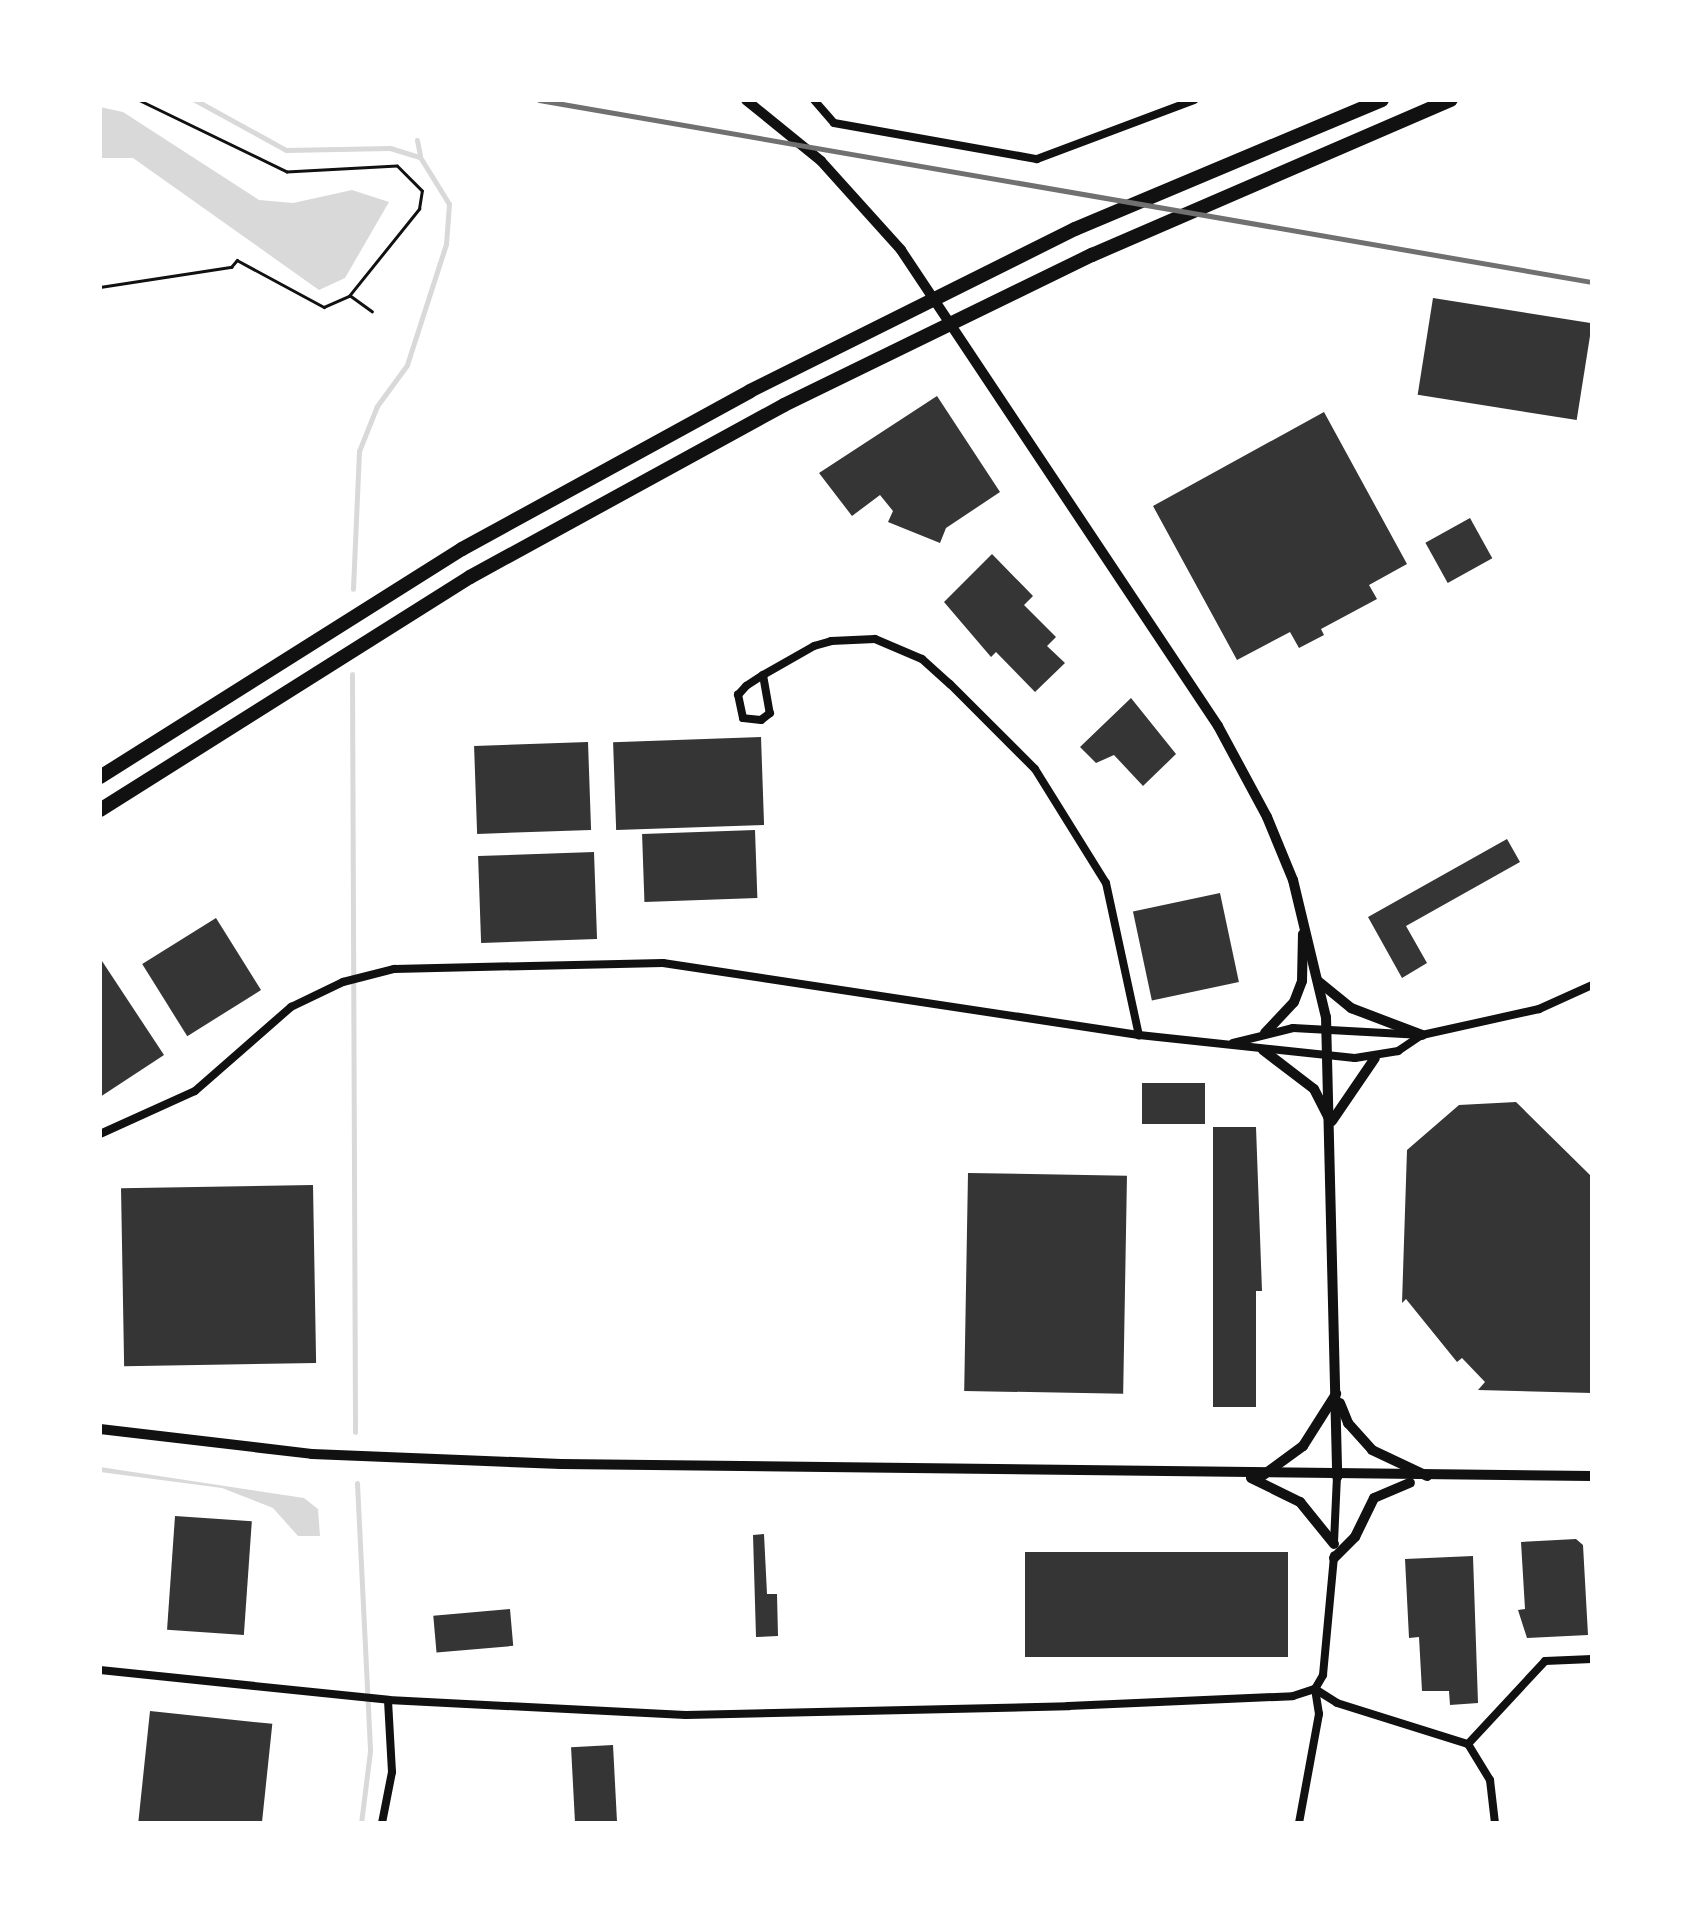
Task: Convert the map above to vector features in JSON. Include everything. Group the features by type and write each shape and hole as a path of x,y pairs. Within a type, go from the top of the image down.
{"highway":[{"path":"100,778 462,549 750,390 1075,229 1382,100"},
{"path":"100,810 470,577 784,406 1110,247 1451,100"}],"main road":[{"path":"746,100 821,161 901,250 1236,756 1278,842 1304,918 1326,1034 1337,1477"},
{"path":"1265,1034 1282,1020 1302,981 1304,918"},
{"path":"1318,981 1352,1008 1422,1035"},
{"path":"1262,1050 1314,1089 1331,1122"},
{"path":"1331,1122 1375,1058"},
{"path":"1262,1476 1303,1446 1337,1393"},
{"path":"1337,1393 1348,1424 1372,1450 1431,1478"},
{"path":"100,1429 339,1456 1246,1476 1592,1476"},
{"path":"1246,1476 1300,1502 1334,1544"},
{"path":"1334,1558 1355,1537 1374,1498 1431,1478"}],"street":[{"path":"814,100 834,123 1038,159 1194,100"},
{"path":"764,676 770,714 761,720 743,718 738,695 764,676 814,646 858,638 922,659 950,684 1035,769 1106,883 1140,1035"},
{"path":"100,1134 194,1091 291,1007 342,982 374,974 663,963 1262,1050 1375,1058 1422,1035"},
{"path":"1226,1043 1293,1028 1326,1034 1422,1035 1539,1009 1592,985"},
{"path":"1299,1823 1319,1714 1315,1689 1323,1675 1337,1477"},
{"path":"1468,1744 1545,1662 1592,1659"},
{"path":"100,1670 388,1700 686,1715 1068,1706 1293,1696 1315,1689"},
{"path":"1315,1689 1336,1703 1468,1744 1490,1780 1495,1823"},
{"path":"382,1823 392,1772 388,1700"}],"path":[{"path":"100,288 231,267 237,260 308,303 324,307 350,296 419,209 422,191 412,174 383,166 287,172 138,100"},
{"path":"350,296 372,311"}],"shaded area":[{"path":"100,107 123,112 259,200 293,203 352,190 389,202 345,278 319,290 133,158 100,158"},
{"path":"100,1467 304,1498 318,1509 320,1536 298,1536 273,1508 222,1488 100,1472"}],"building":[{"path":"1433,298 1592,323 1577,420 1418,395"},
{"path":"937,396 1000,492 946,528 940,543 888,522 893,511 880,495 852,516 819,473"},
{"path":"1324,412 1407,564 1369,585 1377,599 1321,629 1324,635 1299,648 1290,632 1237,660 1153,506"},
{"path":"1470,518 1492,558 1448,583 1425,543"},
{"path":"992,554 1033,596 1024,605 1056,637 1047,646 1065,663 1035,692 996,652 991,657 944,602"},
{"path":"1131,698 1176,754 1143,786 1114,755 1096,763 1080,747"},
{"path":"761,737 764,825 616,830 613,742"},
{"path":"588,742 591,830 477,834 474,746"},
{"path":"755,830 757,898 644,902 642,834"},
{"path":"1507,839 1520,862 1406,926 1427,963 1402,978 1368,917"},
{"path":"594,852 597,939 481,943 478,856"},
{"path":"1220,893 1239,982 1152,1001 1133,912"},
{"path":"216,918 261,990 187,1036 142,964"},
{"path":"100,958 164,1055 100,1097"},
{"path":"1142,1083 1205,1083 1205,1124 1142,1124"},
{"path":"1516,1102 1592,1177 1592,1393 1478,1390 1485,1382 1462,1358 1457,1362 1406,1299 1402,1303 1407,1150 1459,1105"},
{"path":"1213,1127 1256,1127 1262,1291 1256,1291 1256,1407 1213,1407"},
{"path":"968,1173 1127,1176 1123,1394 964,1391"},
{"path":"313,1185 316,1363 124,1366 121,1188"},
{"path":"175,1516 252,1521 244,1635 167,1630"},
{"path":"764,1534 767,1594 777,1594 778,1636 756,1637 753,1535"},
{"path":"1576,1539 1583,1545 1588,1635 1527,1638 1518,1610 1525,1609 1521,1542"},
{"path":"1025,1552 1288,1552 1288,1657 1025,1657"},
{"path":"1473,1556 1478,1703 1450,1705 1449,1691 1422,1691 1419,1637 1409,1638 1405,1559"},
{"path":"510,1609 513,1646 437,1653 433,1616"},
{"path":"150,1711 272,1724 262,1823 138,1822"},
{"path":"613,1745 617,1823 575,1823 571,1747"}],"waterway":[{"path":"195,100 286,150 390,148 420,157 449,204 446,244 407,365 377,406 359,451 353,589"},
{"path":"417,140 420,156"},
{"path":"352,674 355,1432"},
{"path":"357,1483 370,1751 361,1823"}],"railway":[{"path":"539,100 1592,282"}]}
